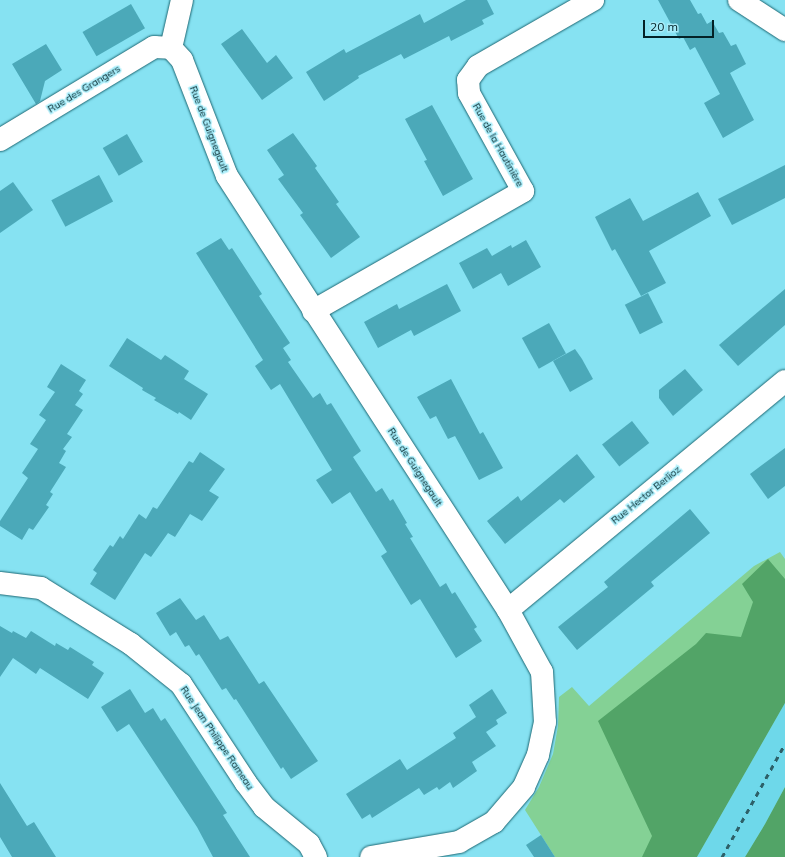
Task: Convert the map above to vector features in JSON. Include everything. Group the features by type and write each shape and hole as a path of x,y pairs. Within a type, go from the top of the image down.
{"street":[{"path":"171,48 182,0"},
{"name":"Rue de la Hautinière","path":"312,311 523,191 469,93 468,80 478,66 593,0"},
{"path":"739,0 785,30"},
{"name":"Rue des Grangers","path":"0,140 154,48 171,48"},
{"name":"Rue de Guignegault","path":"171,48 182,60 227,176 312,311 508,610 542,672 545,722 538,755 524,787 494,822 459,842 371,857"},
{"name":"Rue Hector Berlioz","path":"508,610 785,381"},
{"name":"Rue Jean Philippe Rameau","path":"0,583 41,588 131,644 181,684 246,783 264,807 309,844 316,857"}],"shaded area":[{"path":"785,703 785,787 765,824 745,857 697,857"}],"green space":[{"path":"780,552 785,559 785,670 668,857 555,857 525,810 539,787 553,754 558,726 559,697 572,687 589,706 754,566"},
{"path":"768,559 785,579 785,703 697,857 642,857 652,836 598,721 696,644 706,633 741,637 753,602 742,584"},
{"path":"785,787 785,857 745,857 765,824"}],"building":[{"path":"466,0 487,0 494,14 482,20 484,24 451,41 449,36 404,59 401,54 358,76 359,78 324,101 306,72 344,49 346,53 420,14 424,23"},
{"path":"658,0 690,0 698,14 701,13 707,24 712,21 719,33 723,32 731,46 736,44 746,64 730,73 754,120 723,138 704,103 720,94 695,47 690,50 683,37 679,39"},
{"path":"131,4 145,28 97,56 83,32"},
{"path":"242,29 267,63 276,55 293,78 262,100 221,44"},
{"path":"46,44 62,70 45,81 40,101 36,104 12,64"},
{"path":"432,105 473,179 443,196 424,161 427,160 405,119"},
{"path":"293,133 317,166 315,168 339,202 336,204 360,237 331,258 300,215 303,213 278,179 284,175 267,150"},
{"path":"127,134 143,162 119,176 103,148"},
{"path":"785,165 785,198 732,225 718,199"},
{"path":"99,175 113,201 65,227 51,200"},
{"path":"13,182 33,210 0,233 0,191"},
{"path":"698,192 711,216 649,251 666,283 641,296 615,249 612,251 595,217 630,198 643,221"},
{"path":"221,238 229,250 232,248 262,294 259,296 290,343 283,348 291,360 288,362 313,398 320,393 327,405 331,403 361,451 353,457 376,492 382,488 390,501 393,499 407,523 405,524 413,537 410,538 440,587 446,583 452,594 455,592 477,627 474,629 482,641 456,658 420,599 411,605 381,556 387,552 350,492 332,504 316,480 332,470 280,384 271,390 255,366 263,360 196,253"},
{"path":"526,240 541,267 508,286 501,273 473,289 459,263 487,248 492,256 511,245 512,248"},
{"path":"447,284 461,311 414,336 411,330 378,348 364,322 397,304 399,309"},
{"path":"785,289 785,325 738,366 719,345"},
{"path":"648,293 663,322 640,334 625,305"},
{"path":"549,323 566,354 539,369 522,338"},
{"path":"127,338 161,360 165,355 189,371 184,379 208,394 191,420 179,412 178,414 154,400 156,398 142,390 143,388 109,366"},
{"path":"575,349 593,379 570,392 553,361"},
{"path":"61,364 86,380 79,391 83,394 75,405 83,410 67,434 72,437 63,449 66,451 59,463 66,467 50,492 53,494 46,505 49,507 33,530 29,528 22,540 0,526 0,521 28,478 22,473 38,449 30,444 46,420 39,415 55,392 47,387"},
{"path":"685,369 703,390 673,416 659,398 659,390"},
{"path":"451,379 480,434 483,432 503,468 479,480 455,436 448,439 436,416 430,419 417,397"},
{"path":"632,421 649,443 619,466 602,444"},
{"path":"785,448 785,486 768,499 750,474"},
{"path":"200,452 225,469 209,491 219,497 202,521 190,514 175,537 168,533 151,557 145,553 115,600 90,584 97,573 93,570 110,545 113,547 120,536 123,539 139,514 146,519 153,507 157,509 189,461 193,463"},
{"path":"577,454 595,477 564,503 560,499 505,544 487,521 518,496 521,501"},
{"path":"690,509 710,533 651,582 654,586 577,650 558,627 608,587 604,582"},
{"path":"180,598 196,620 204,615 220,640 228,636 259,684 264,681 318,761 291,779 283,767 281,769 236,699 234,700 226,688 222,690 199,654 196,656 189,645 185,647 176,632 170,636 156,613"},
{"path":"0,626 12,633 13,631 26,638 31,631 55,646 56,643 68,650 70,647 94,662 92,665 104,673 88,699 40,668 36,674 13,658 0,677"},
{"path":"130,689 145,713 153,708 161,721 165,718 227,813 223,815 250,857 213,857 197,827 129,724 117,732 101,707"},
{"path":"492,689 507,713 496,720 498,724 486,732 496,746 472,762 477,771 453,788 450,782 439,790 437,787 424,795 419,788 372,818 370,814 362,819 346,794 400,759 407,770 456,738 453,733 476,717 469,705"},
{"path":"0,783 27,826 34,822 56,857 12,857 0,837"},
{"path":"541,835 555,857 534,857 526,845"}],"railway":[{"path":"722,857 785,744"}]}
